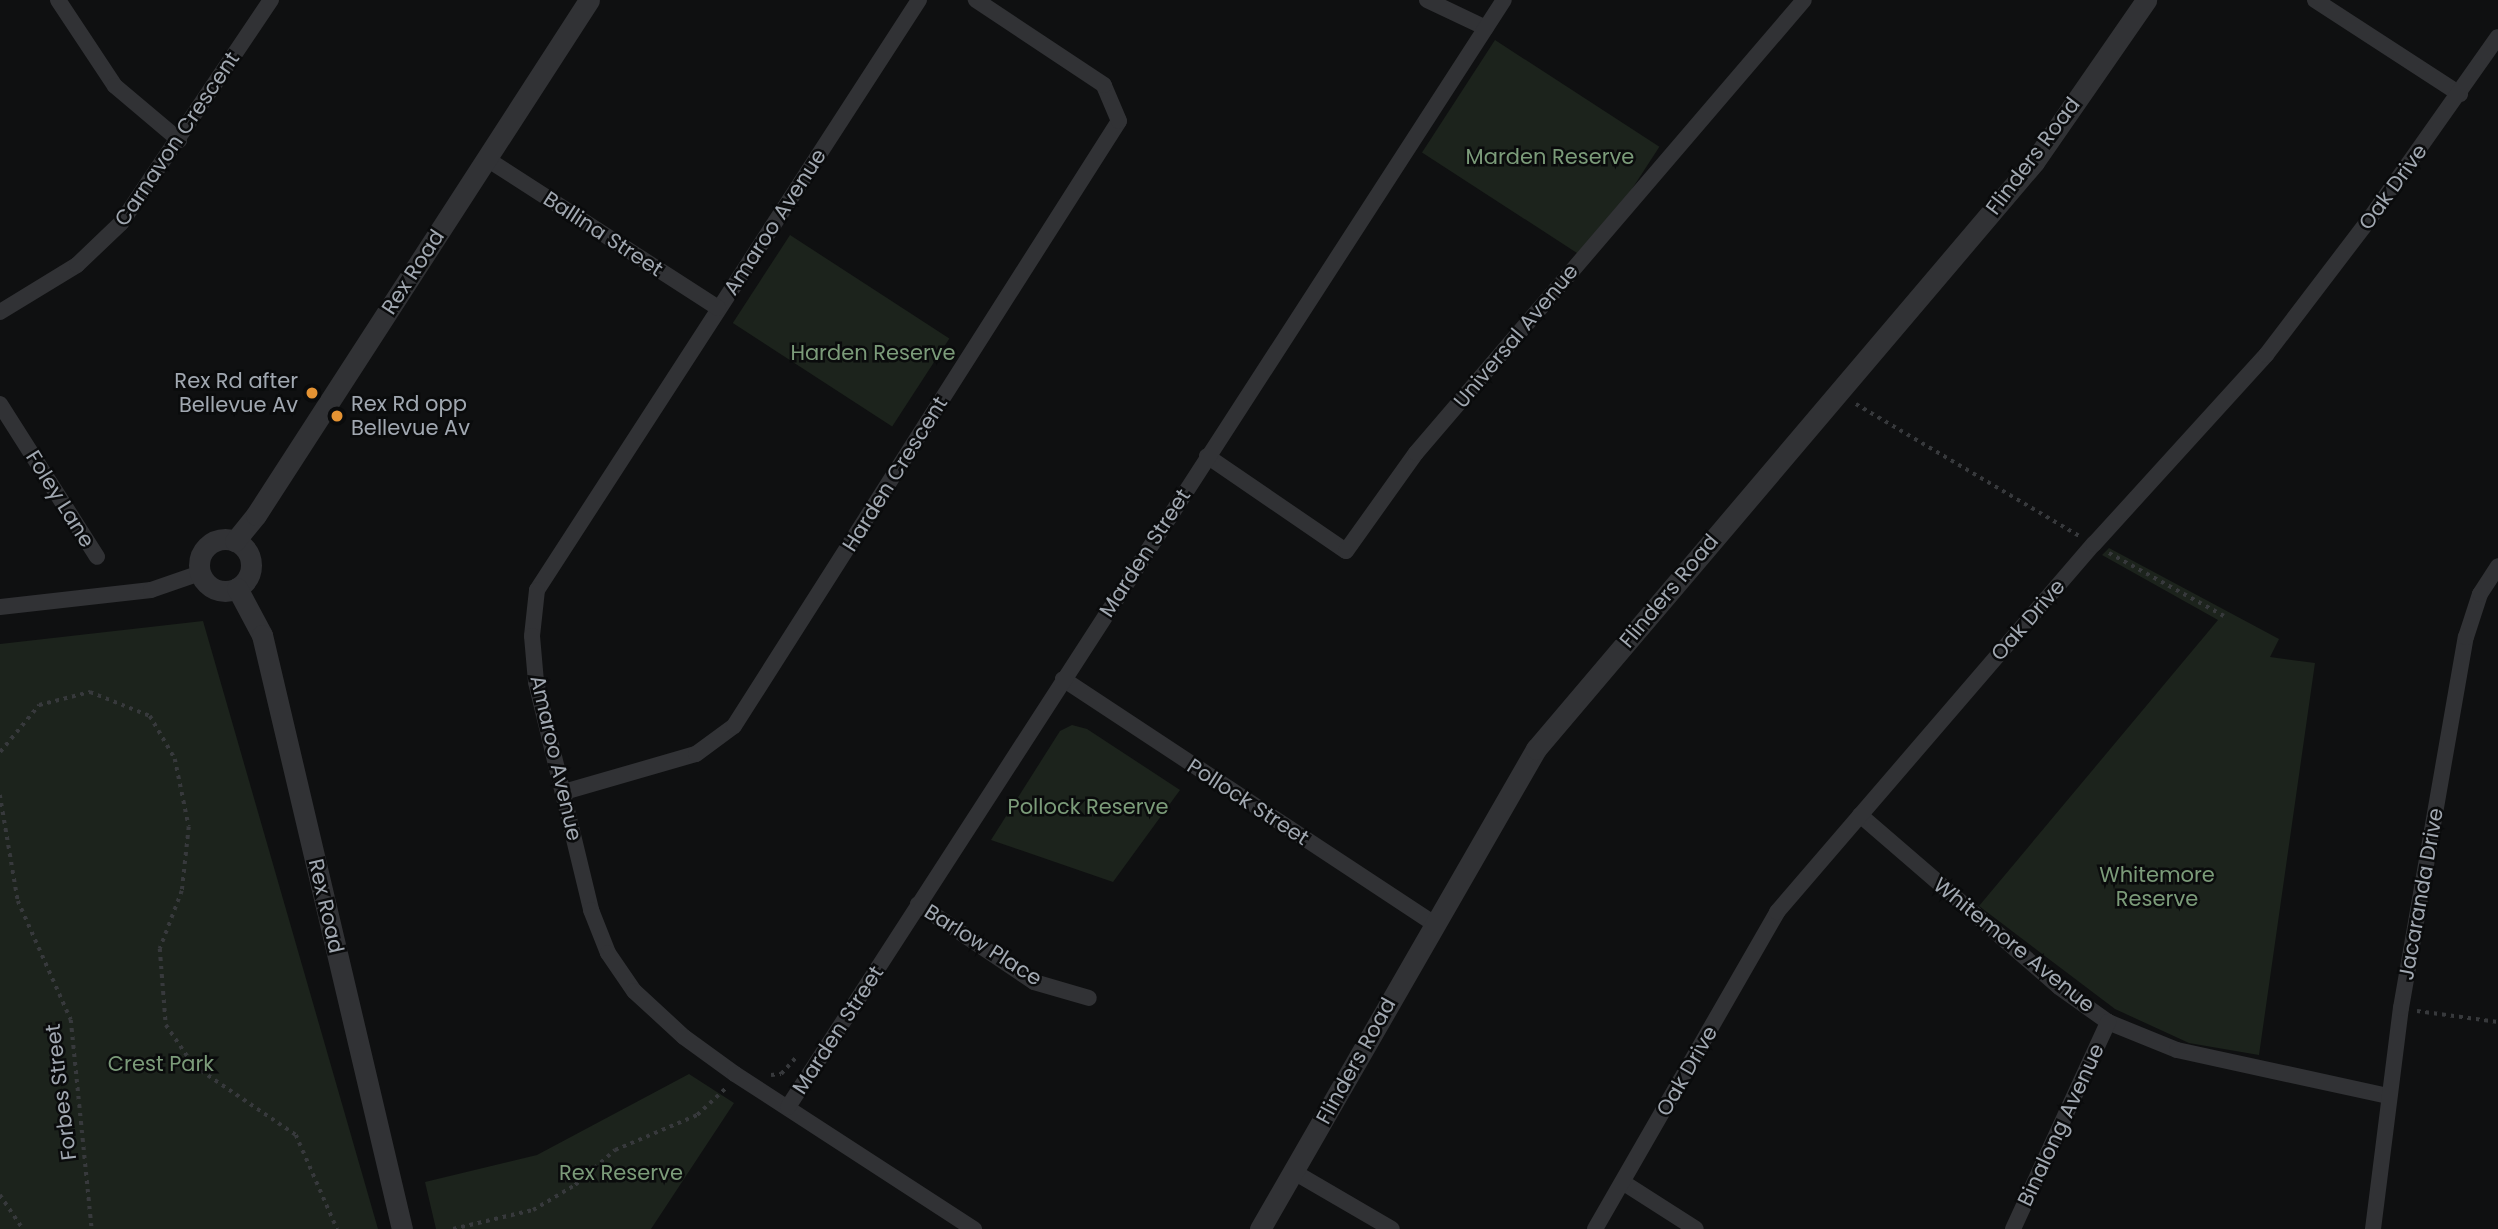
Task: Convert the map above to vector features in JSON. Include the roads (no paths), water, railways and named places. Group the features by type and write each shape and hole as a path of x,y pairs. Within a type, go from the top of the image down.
{"street":[{"path":"58,0 115,86 179,139"},
{"name":"Carnavon Crescent","path":"0,312 54,282 101,245 140,200 271,0"},
{"name":"Rex Road","path":"235,541 256,516 589,0"},
{"name":"Amaroo Avenue","path":"919,0 537,590 532,636 536,682 591,910 608,953 634,991 684,1037 974,1229"},
{"name":"Harden Crescent","path":"564,792 696,754 734,726 1119,121 1104,85 976,0"},
{"path":"1427,0 1486,28"},
{"name":"Marden Street","path":"788,1107 1504,0"},
{"name":"Universal Avenue","path":"1207,456 1346,551 1416,453 1804,0"},
{"name":"Flinders Road","path":"1260,1229 1536,749 2034,162 2146,0"},
{"path":"2315,0 2460,94"},
{"name":"Oak Drive","path":"1595,1229 1624,1183 1777,912 2094,544 2266,355 2460,94 2498,37"},
{"name":"Ballina Street","path":"487,159 718,308"},
{"name":"Foley Lane","path":"0,404 97,557"},
{"path":"235,541 247,552 251,568 237,588 215,590 200,573 200,556 210,543 235,541"},
{"name":"Jacaranda Drive","path":"2373,1229 2401,1008 2466,636 2480,594 2498,566"},
{"path":"0,607 151,590 200,573"},
{"name":"Rex Road","path":"237,588 261,635 402,1229"},
{"name":"Pollock Street","path":"1063,679 1434,924"},
{"name":"Whitemore Avenue","path":"1860,815 2059,987 2108,1022 2177,1050 2388,1096"},
{"name":"Barlow Place","path":"918,904 1034,982 1089,998"},
{"name":"Binalong Avenue","path":"2013,1229 2108,1022"},
{"path":"1294,1172 1392,1229"},
{"path":"1624,1183 1696,1229"}],"place":[{"name":"Rex Rd after Bellevue Av","path":"312,393"},
{"name":"Rex Rd opp Bellevue Av","path":"337,416"}],"park label":[{"name":"Marden Reserve","path":"1550,157"},
{"name":"Harden Reserve","path":"873,353"},
{"name":"Pollock Reserve","path":"1088,807"},
{"name":"Whitemore Reserve","path":"2157,887"},
{"name":"Crest Park","path":"161,1064"},
{"name":"Rex Reserve","path":"621,1173"}]}
